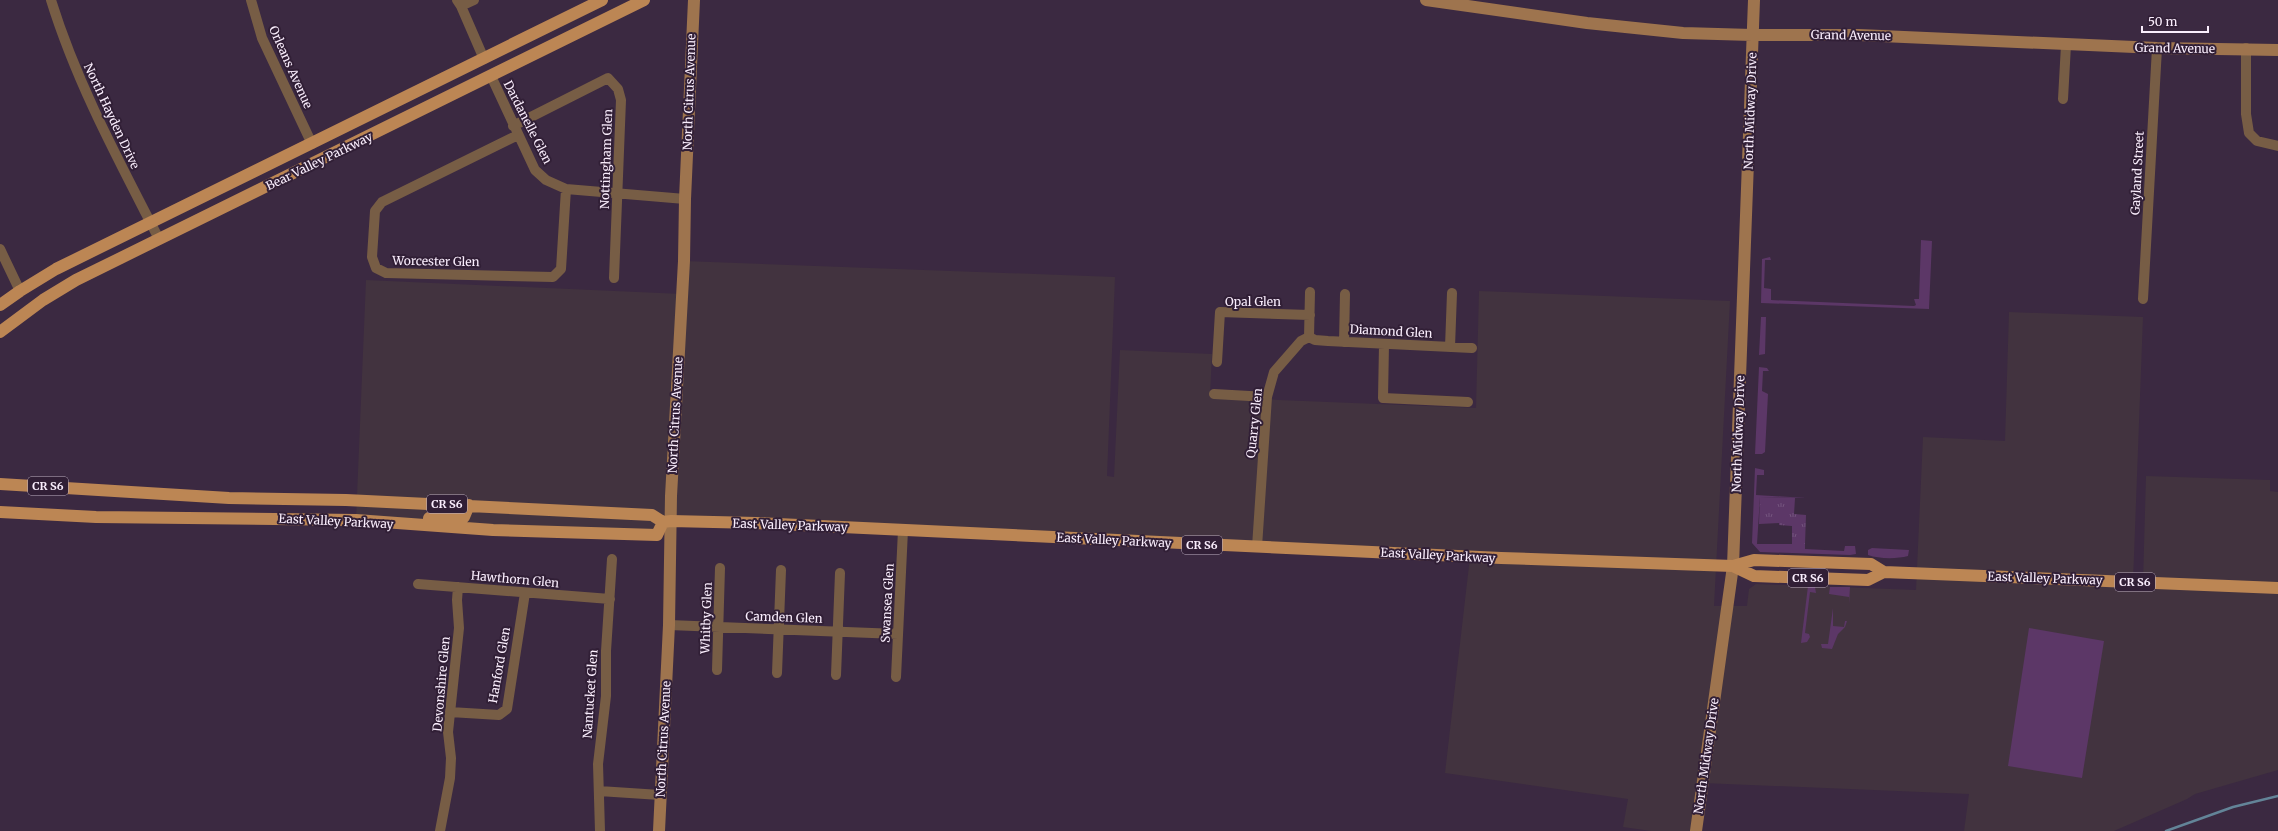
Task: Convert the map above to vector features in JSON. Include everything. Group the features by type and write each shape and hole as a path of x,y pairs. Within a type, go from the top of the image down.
{"main road":[{"name":"Bear Valley Parkway","path":"0,305 56,269 484,59 586,3 602,0"},
{"name":"Bear Valley Parkway","path":"0,332 58,290 644,0"},
{"name":"East Valley Parkway","path":"0,484 229,498 469,505 652,515 667,522 903,530 1257,547 1733,566 1754,576 1868,580 1884,572 2278,588"},
{"path":"414,524 427,518 464,517 469,505"},
{"name":"East Valley Parkway","path":"0,512 96,517 351,520 508,531 657,535 667,522"}],"street":[{"name":"North Hayden Drive","path":"51,0 61,31 80,79 159,239"},
{"name":"Orleans Avenue","path":"251,0 262,38 312,144"},
{"path":"474,0 459,3 484,59"},
{"name":"North Citrus Avenue","path":"659,831 669,625 667,522 671,496 684,261 685,199 694,0"},
{"name":"North Midway Drive","path":"1696,831 1733,566 1754,0"},
{"name":"Grand Avenue","path":"1434,1 1587,23 1683,33 1752,35 1859,35 2066,45 2157,48 2246,48 2278,50"},
{"path":"2063,99 2066,45"},
{"name":"Gayland Street","path":"2143,299 2157,48"},
{"path":"2246,48 2246,114 2249,133 2257,140 2278,146"},
{"name":"Dardanelle Glen","path":"491,76 535,170 546,180 566,189 618,192 685,199"},
{"name":"Nottingham Glen","path":"516,131 608,78 618,90 621,100 614,278"},
{"name":"Worcester Glen","path":"516,131 382,202 375,211 372,257 376,268 386,273 553,278 561,269 566,189"},
{"path":"0,250 20,291"},
{"path":"1309,336 1310,292"},
{"path":"1450,347 1452,293"},
{"path":"1344,342 1345,294"},
{"name":"Opal Glen","path":"1217,362 1220,312 1310,315"},
{"name":"Diamond Glen","path":"1309,336 1315,340 1472,348"},
{"name":"Quarry Glen","path":"1257,547 1268,397 1274,372 1301,341 1309,336"},
{"path":"1384,344 1383,398 1468,402"},
{"path":"1214,394 1268,397"},
{"name":"Swansea Glen","path":"896,676 903,530"},
{"name":"Nantucket Glen","path":"600,831 598,764 606,696 612,559"},
{"name":"Whitby Glen","path":"717,670 720,568"},
{"path":"777,673 781,570"},
{"path":"836,675 840,573"},
{"name":"Hawthorn Glen","path":"418,584 610,599"},
{"name":"Devonshire Glen","path":"440,831 450,778 451,758 448,732 459,628 457,600 458,587"},
{"name":"Hanford Glen","path":"450,712 499,715 507,709 525,593"},
{"name":"Camden Glen","path":"669,625 898,634"},
{"path":"599,791 660,795"}],"shaded area":[{"path":"684,261 1115,277 1107,476 1114,477 1120,350 1212,354 1210,395 1279,400 1476,408 1479,291 1730,301 1714,606 1747,606 1749,589 1756,584 1916,590 1923,437 2005,441 2009,312 2143,317 2133,582 2143,582 2146,476 2270,480 2270,491 2278,492 2278,770 2195,794 2187,799 2114,831 1964,831 1969,794 1703,783 1696,831 1651,831 1623,827 1628,799 1445,773 1470,557 671,521 657,535 356,520 366,280 682,294"}],"green space":[{"path":"1921,240 1932,241 1929,309 1761,303 1762,259 1770,257 1771,260 1765,260 1764,288 1771,289 1771,300 1914,306 1916,305 1914,299 1919,299"},
{"path":"1761,317 1766,317 1765,354 1759,355"},
{"path":"1759,367 1767,368 1769,371 1763,371 1762,391 1768,394 1765,452 1762,454 1755,454"},
{"path":"1755,468 1764,470 1764,475 1757,475 1756,495 1807,498 1760,497 1757,544 1805,544 1805,549 1844,551 1845,546 1855,546 1856,554 1760,552 1752,543"},
{"path":"1760,497 1795,498 1794,514 1806,515 1805,544 1792,544 1792,526 1779,525 1779,523 1759,524"},
{"path":"1872,548 1909,550 1908,556 1899,558 1883,558 1868,555 1868,550"},
{"path":"1808,586 1815,587 1816,593 1810,592 1805,633 1809,634 1810,637 1807,642 1801,643"},
{"path":"1830,587 1850,587 1849,604 1849,597 1829,594"},
{"path":"1833,608 1833,626 1844,627 1845,621 1847,621 1845,627 1838,634 1832,649 1822,648 1821,644 1828,644"},
{"path":"2029,628 2104,641 2082,778 2008,766"}],"waterway":[{"path":"2166,831 2233,807 2278,796"}]}
